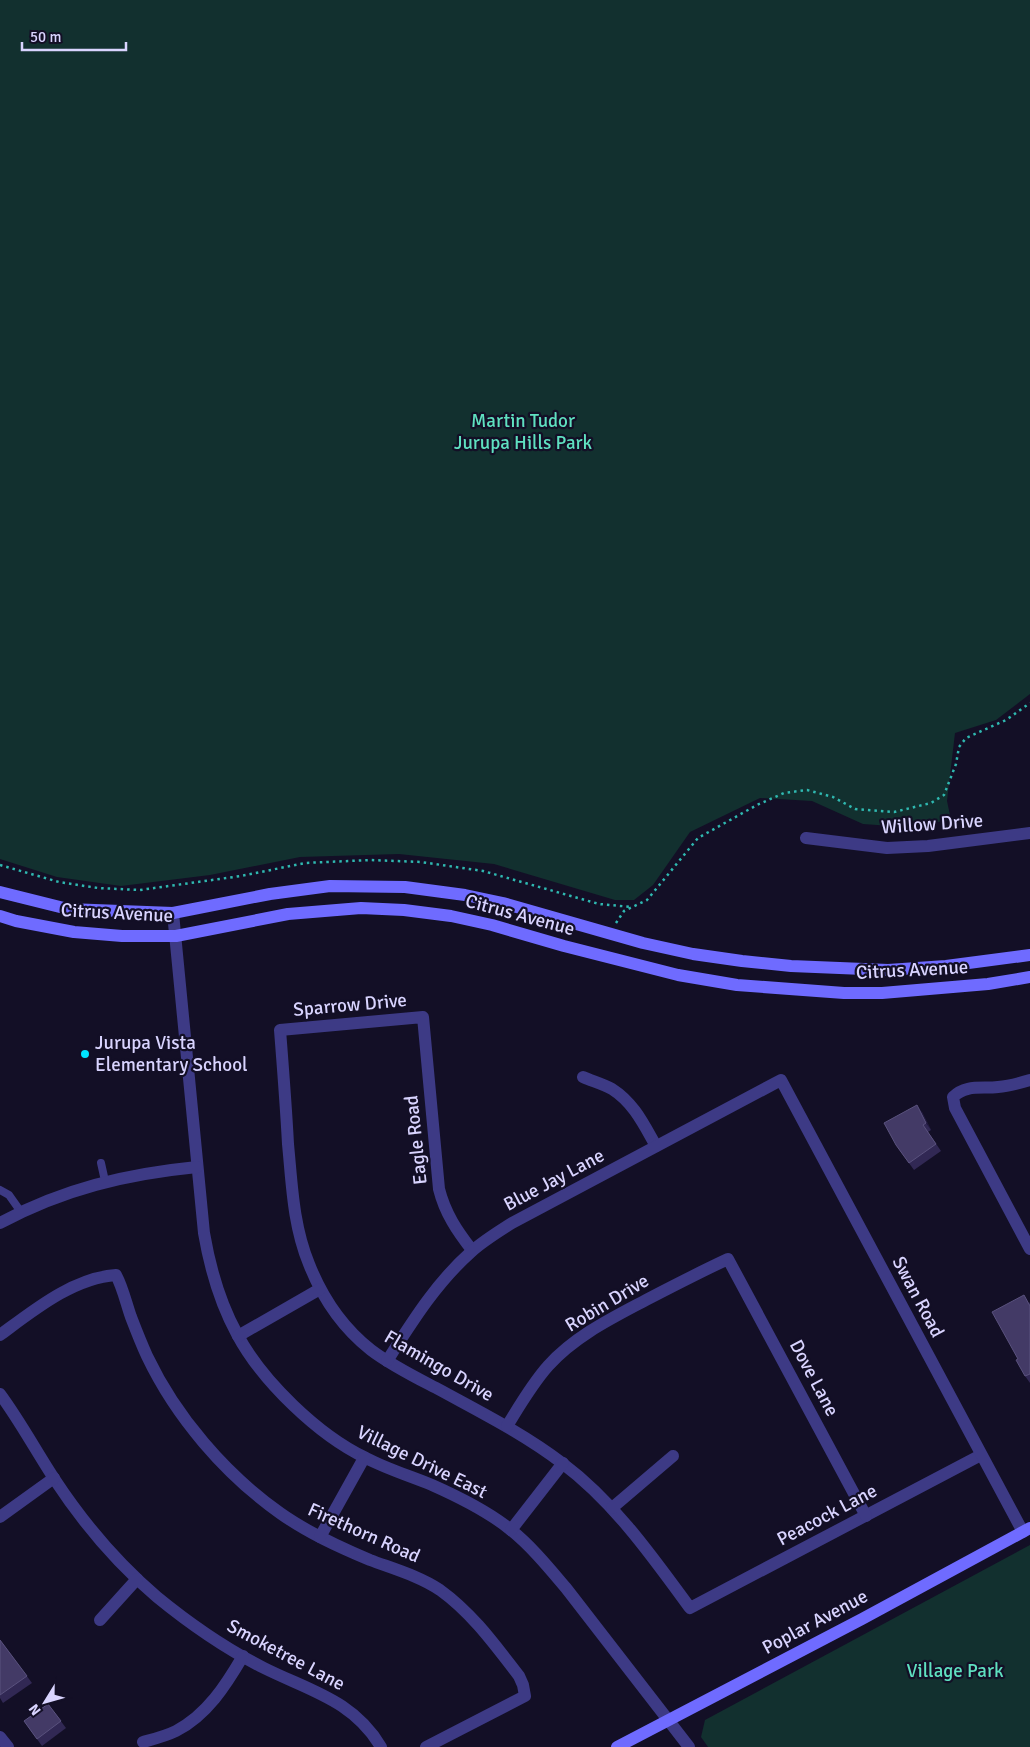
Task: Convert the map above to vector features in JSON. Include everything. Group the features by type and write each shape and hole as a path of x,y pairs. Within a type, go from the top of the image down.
{"street":[{"name":"Willow Drive","path":"806,838 887,848 928,846 1030,834"},
{"name":"Citrus Avenue","path":"0,892 68,909 173,913 270,894 330,886 391,886 474,897 503,903 643,943 693,954 742,961 800,967 888,970 946,966 1030,955"},
{"name":"Citrus Avenue","path":"0,916 16,921 74,932 122,936 176,936 288,914 361,908 404,910 451,916 492,925 564,946 678,975 737,985 834,992 882,993 988,984 1030,977"},
{"name":"Village Drive East","path":"173,913 197,1167 208,1257 228,1316 238,1336 270,1380 327,1435 364,1458 455,1496 511,1530 556,1576 689,1747"},
{"name":"Sparrow Drive","path":"280,1030 423,1017"},
{"name":"Eagle Road","path":"423,1017 439,1189 448,1216 472,1250"},
{"name":"Flamingo Drive","path":"280,1030 296,1222 304,1251 320,1289 335,1312 355,1335 387,1361 507,1426 534,1442 563,1463 612,1508 651,1555 690,1608"},
{"path":"582,1077 610,1088 624,1098 636,1113 656,1146"},
{"name":"Blue Jay Lane","path":"387,1361 442,1280 472,1250 512,1223 781,1080"},
{"name":"Swan Road","path":"781,1080 981,1455 1026,1530"},
{"path":"1030,1080 998,1087 967,1088 953,1097 955,1108 1030,1249"},
{"path":"0,1223 21,1212 75,1190 105,1181 173,1169 197,1167"},
{"name":"Robin Drive","path":"507,1426 525,1397 549,1365 575,1342 612,1318 701,1271 728,1259"},
{"name":"Dove Lane","path":"728,1259 866,1516"},
{"name":"Firethorn Road","path":"0,1335 27,1315 81,1283 100,1276 116,1274 138,1334 157,1377 203,1442 233,1473 266,1503 293,1522 320,1537 371,1560 422,1580 452,1599 476,1622 519,1676 525,1696 426,1747"},
{"path":"238,1336 320,1289"},
{"name":"Smoketree Lane","path":"0,1394 18,1418 54,1478 81,1518 98,1540 137,1580 177,1613 243,1656 339,1703 367,1727 381,1747"},
{"name":"Peacock Lane","path":"690,1608 981,1455"},
{"path":"612,1508 673,1456"},
{"path":"320,1537 364,1458"},
{"path":"511,1530 563,1463"},
{"path":"0,1517 54,1478"},
{"name":"Poplar Avenue","path":"618,1747 862,1619 1026,1530"},
{"path":"100,1620 137,1580"},
{"path":"143,1742 177,1730 206,1708 227,1684 243,1656"},
{"path":"0,1737 8,1747"}],"lane":[{"path":"101,1163 105,1181"},
{"path":"0,1190 9,1196 21,1212"}],"path":[{"path":"614,926 624,911 648,900 698,838 757,805 784,793 807,790 833,797 855,809 894,812 931,803 944,796 956,764 958,747 966,738 1006,720 1030,703"}],"green space":[{"name":"Martin Tudor Jurupa Hills Park","path":"0,0 1030,0 1030,694 996,720 955,733 947,801 951,820 891,826 863,824 812,801 760,798 690,832 653,885 634,900 615,900 494,864 399,854 300,857 210,875 121,886 57,877 0,859"},
{"name":"Village Park","path":"1030,1545 1030,1747 708,1747 701,1737 705,1720"}],"building":[{"path":"917,1105 926,1123 923,1125 936,1144 909,1163 884,1123"},
{"path":"1024,1295 1030,1306 1030,1374 1025,1376 1016,1360 1018,1359 992,1312"},
{"path":"0,1640 27,1676 0,1695"},
{"path":"48,1704 61,1721 37,1739 24,1721"}],"place":[{"name":"Jurupa Vista Elementary School","path":"85,1054"}]}
